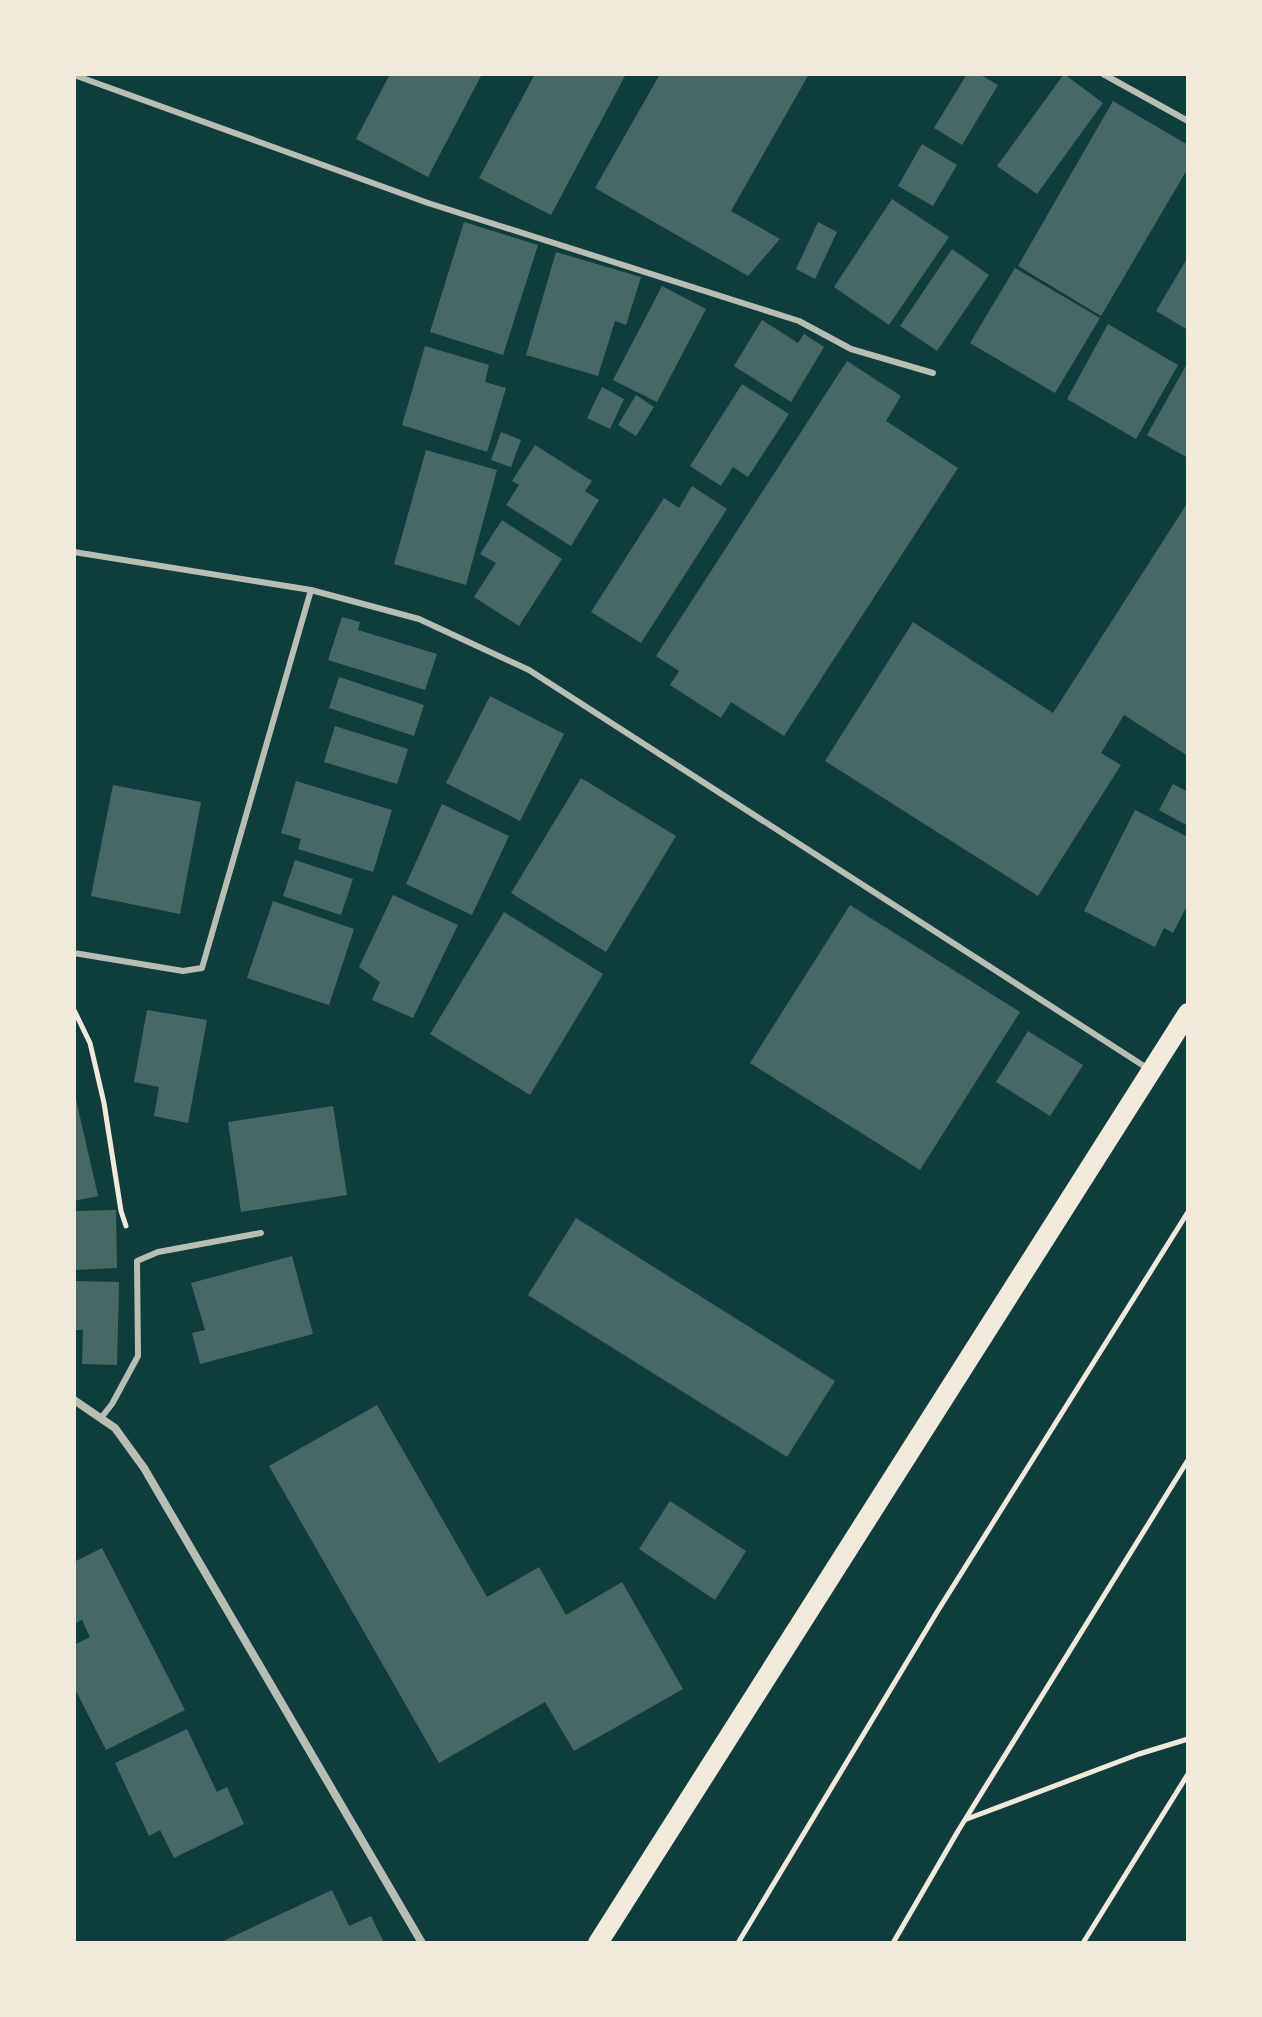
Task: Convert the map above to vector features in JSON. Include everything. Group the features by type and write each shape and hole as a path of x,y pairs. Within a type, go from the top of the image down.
{"main road":[{"path":"598,1943 1188,1013"}],"street":[{"path":"74,1400 115,1428 144,1468 422,1943"}],"lane":[{"path":"1103,74 1188,121"},
{"path":"74,75 428,203 799,321 851,349 933,373"},
{"path":"74,552 311,590 419,619 529,670 1152,1071"},
{"path":"74,953 183,971 202,968 311,590"},
{"path":"101,1418 138,1356 137,1261 158,1252 261,1233"}],"path":[{"path":"74,1010 90,1043 104,1103 121,1211 137,1261"},
{"path":"738,1943 945,1598 1188,1212"},
{"path":"893,1943 1188,1460"},
{"path":"966,1819 1139,1754 1188,1739"},
{"path":"1083,1943 1188,1774"}],"building":[{"path":"390,74 482,74 428,177 356,139"},
{"path":"535,74 626,74 551,215 479,178"},
{"path":"660,74 809,74 731,211 780,239 748,276 595,188"},
{"path":"967,74 979,74 998,85 962,145 934,128"},
{"path":"1064,74 1103,103 1037,194 997,166"},
{"path":"1113,101 1188,145 1188,168 1101,316 1018,266"},
{"path":"922,144 957,165 933,206 898,186"},
{"path":"892,199 949,237 889,325 834,287"},
{"path":"464,222 538,245 503,355 430,332"},
{"path":"818,222 837,232 815,279 796,269"},
{"path":"952,249 989,275 937,351 900,326"},
{"path":"556,252 641,277 626,325 615,321 598,376 526,355"},
{"path":"1188,257 1188,330 1156,311"},
{"path":"1015,268 1100,318 1055,393 970,343"},
{"path":"662,286 706,309 657,402 613,380"},
{"path":"762,320 798,343 804,334 824,347 791,402 734,366"},
{"path":"1108,324 1178,365 1136,439 1067,399"},
{"path":"425,346 489,365 485,382 506,388 487,452 402,425"},
{"path":"847,361 901,396 886,421 958,468 784,736 731,702 721,718 670,685 679,671 656,656"},
{"path":"1188,362 1188,458 1147,435"},
{"path":"742,384 789,414 748,477 733,467 721,486 690,466"},
{"path":"602,387 624,399 610,429 587,418"},
{"path":"636,395 654,407 636,436 618,425"},
{"path":"501,432 521,440 511,467 491,460"},
{"path":"535,445 592,481 585,491 599,500 571,546 506,505 519,485 512,481"},
{"path":"426,450 497,470 466,585 394,564"},
{"path":"692,486 727,509 641,643 591,612 664,498 679,508"},
{"path":"1188,502 1188,756 1124,715 1101,753 1121,765 1038,896 825,761 913,622 1053,713"},
{"path":"502,520 562,559 519,626 474,597 496,563 480,554"},
{"path":"342,617 360,622 358,630 437,654 425,690 328,660"},
{"path":"339,677 424,705 414,736 329,708"},
{"path":"490,696 564,734 520,821 446,783"},
{"path":"335,726 408,749 397,784 324,762"},
{"path":"581,778 676,836 606,952 511,893"},
{"path":"296,781 392,810 373,872 298,849 301,839 281,833"},
{"path":"1173,784 1188,792 1188,826 1159,810"},
{"path":"113,785 201,802 180,914 91,896"},
{"path":"442,804 509,836 472,915 406,884"},
{"path":"1135,810 1188,837 1188,904 1173,933 1164,928 1155,947 1084,911"},
{"path":"295,860 353,879 341,915 283,896"},
{"path":"393,895 458,925 413,1018 372,1000 380,982 359,967"},
{"path":"273,901 354,929 329,1005 247,978"},
{"path":"850,905 1020,1012 920,1170 750,1063"},
{"path":"504,912 603,974 530,1095 430,1034"},
{"path":"147,1010 207,1020 188,1123 154,1116 159,1087 134,1082"},
{"path":"1028,1031 1083,1065 1050,1116 996,1082"},
{"path":"74,1096 98,1196 74,1201"},
{"path":"333,1106 347,1195 241,1212 228,1122"},
{"path":"116,1210 117,1268 75,1270 74,1211"},
{"path":"576,1218 835,1381 787,1457 528,1295"},
{"path":"292,1256 313,1334 200,1364 192,1333 205,1330 191,1283"},
{"path":"74,1281 119,1282 117,1365 82,1364 83,1330 74,1330"},
{"path":"377,1405 487,1597 539,1567 566,1615 622,1582 683,1689 574,1751 545,1702 439,1763 269,1466"},
{"path":"670,1501 746,1551 715,1600 639,1549"},
{"path":"102,1548 185,1710 106,1750 74,1687 74,1645 90,1637 82,1620 74,1624 74,1562"},
{"path":"187,1729 217,1792 227,1787 244,1824 174,1858 160,1830 149,1836 115,1763"},
{"path":"332,1890 349,1926 371,1916 384,1943 219,1943"}]}
